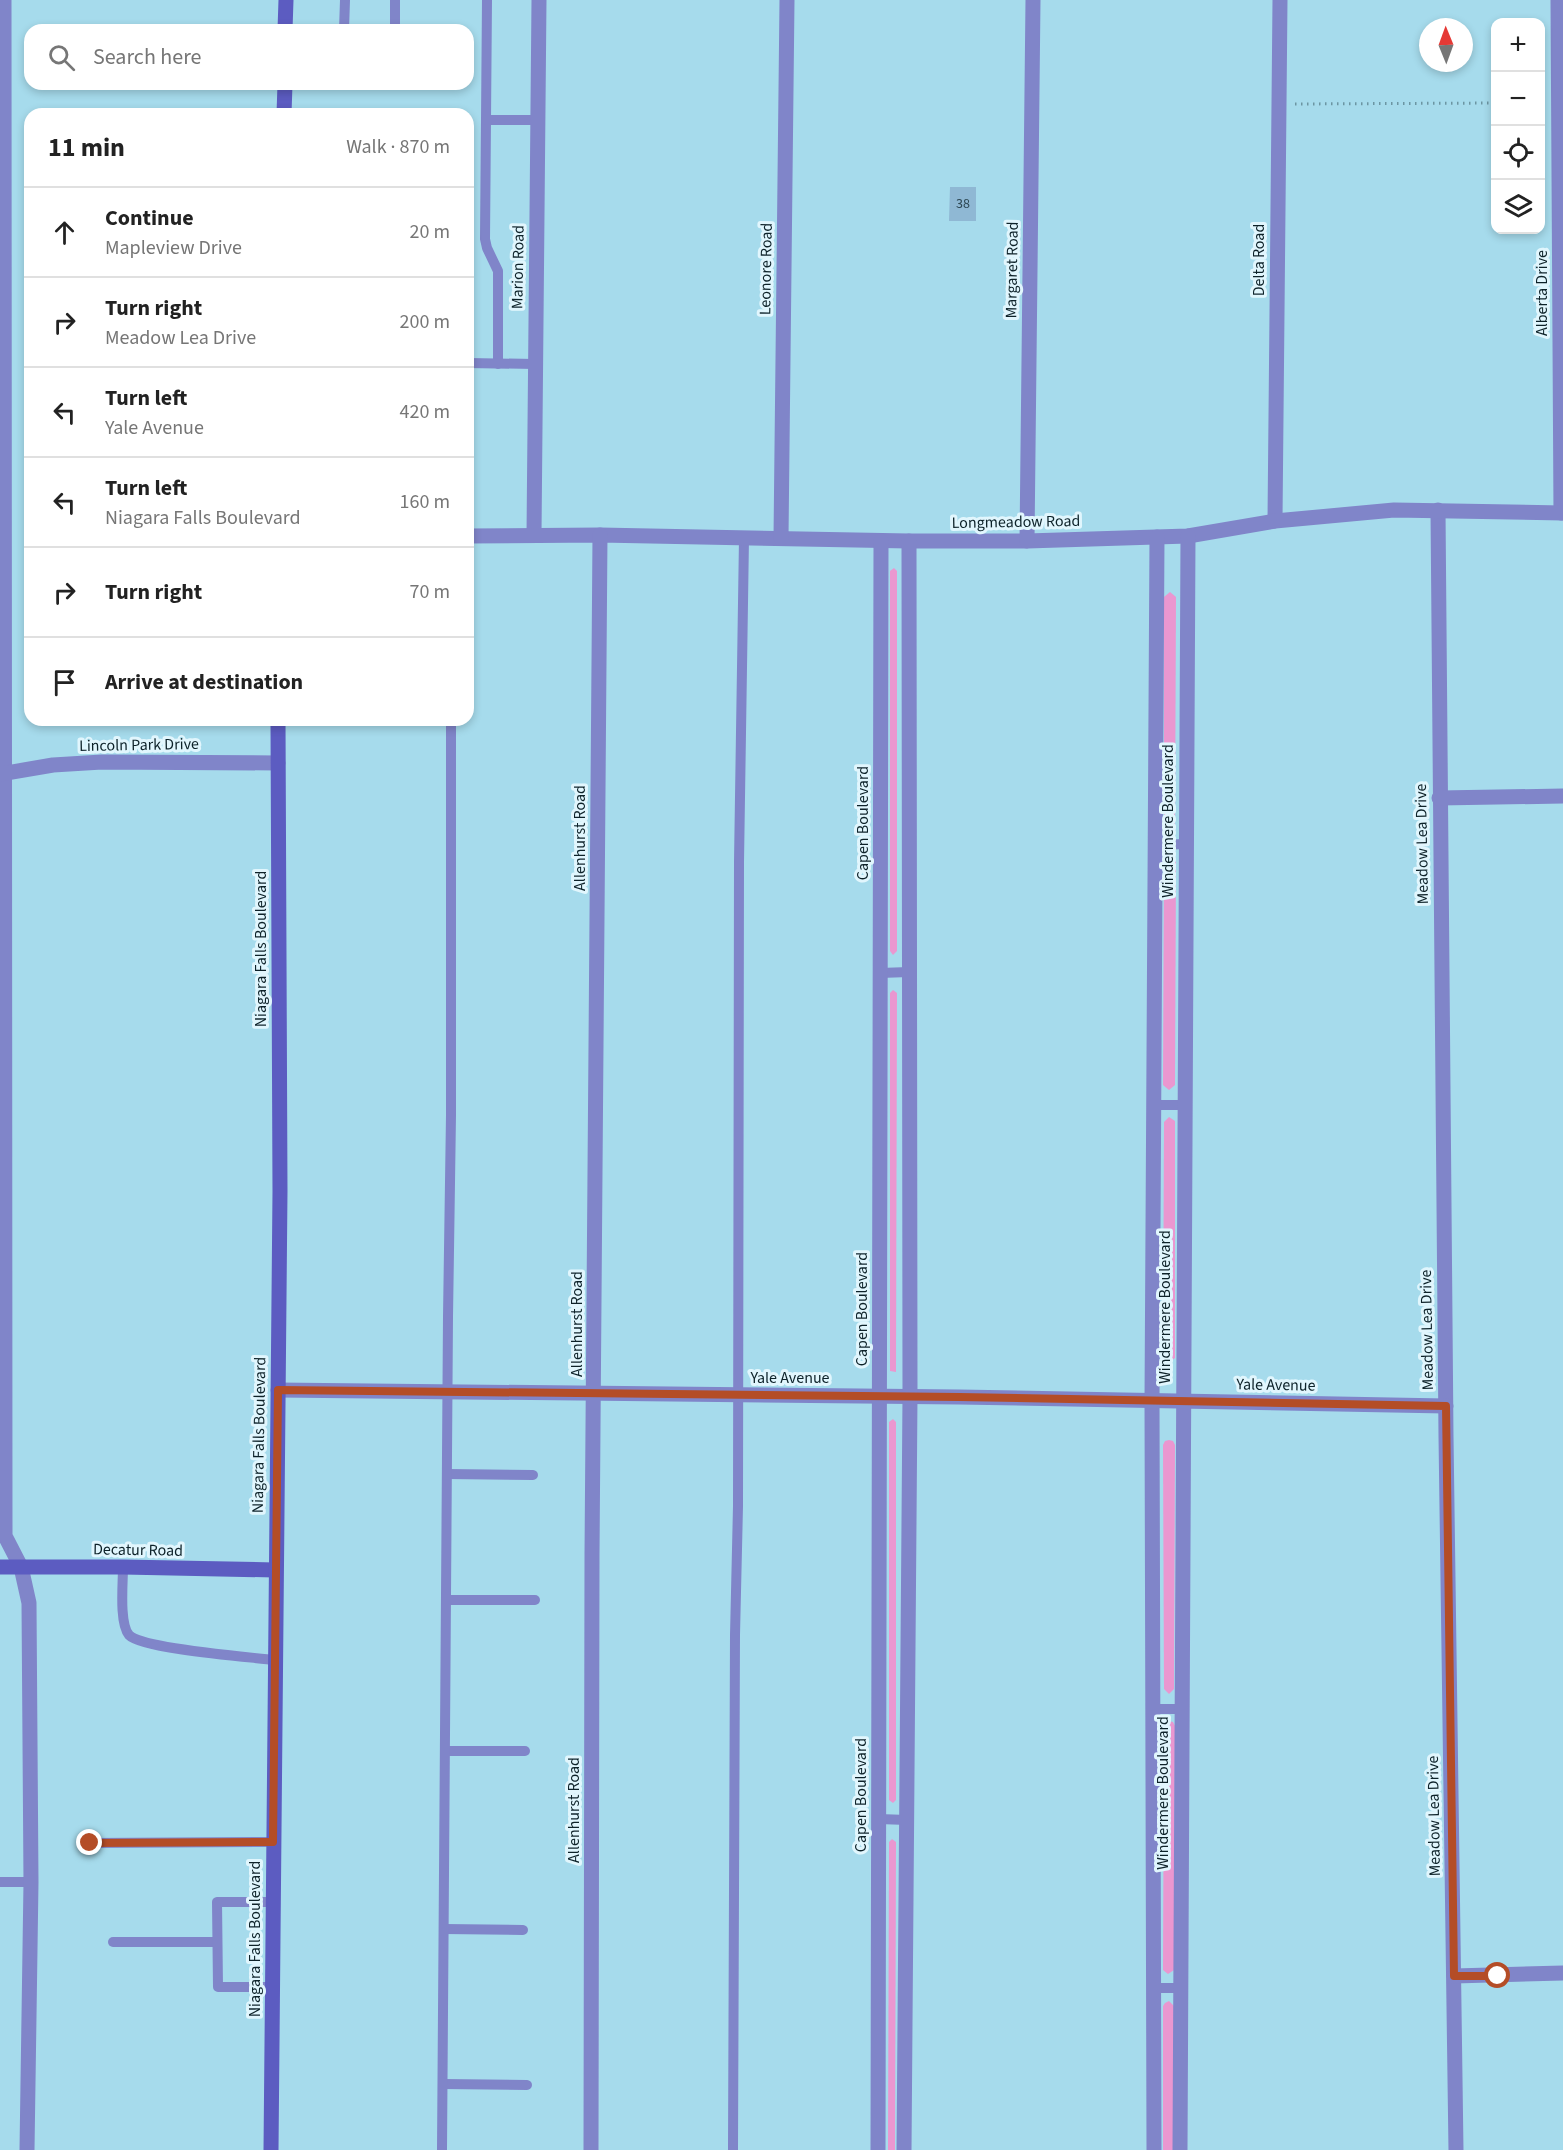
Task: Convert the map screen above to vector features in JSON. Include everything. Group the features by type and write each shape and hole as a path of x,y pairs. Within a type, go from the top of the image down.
{"main road":[{"path":"285,24 286,0"},
{"path":"284,108 285,90"},
{"name":"Niagara Falls Boulevard","path":"271,2150 280,1191 278,726"},
{"name":"Decatur Road","path":"0,1567 275,1570"}],"street":[{"path":"4,0 5,1536 21,1567 29,1603 31,1882 27,2150"},
{"name":"Marion Road","path":"534,535 539,0"},
{"name":"Leonore Road","path":"781,538 787,0"},
{"name":"Margaret Road","path":"1027,541 1033,0"},
{"name":"Delta Road","path":"1275,521 1280,0"},
{"name":"Alberta Drive","path":"1558,0 1562,513"},
{"name":"Longmeadow Road","path":"474,536 600,535 881,541 1027,541 1188,536 1275,521 1394,510 1562,513"},
{"name":"Meadow Lea Drive","path":"1437,510 1456,2150"},
{"name":"Allenhurst Road","path":"591,2150 600,535"},
{"name":"Windermere Boulevard","path":"1180,2150 1188,536"},
{"name":"Windermere Boulevard","path":"1154,2150 1152,1401 1157,537"},
{"name":"Capen Boulevard","path":"878,2150 881,541"},
{"path":"904,2150 910,1396 909,541"},
{"name":"Lincoln Park Drive","path":"3,773 53,765 102,762 278,763"},
{"path":"1439,798 1563,796"},
{"name":"Yale Avenue","path":"278,1390 910,1396 1446,1406"},
{"path":"1454,1976 1563,1973"}],"lane":[{"path":"344,24 345,0"},
{"path":"395,0 395,24"},
{"path":"487,0 485,239 498,271 498,364"},
{"path":"486,120 538,120"},
{"path":"474,363 535,363"},
{"path":"732,2150 738,1395 739,862 744,537"},
{"path":"442,2150 447,1393 452,1116 451,726"},
{"path":"1155,845 1186,844"},
{"path":"880,972 909,972"},
{"path":"1154,1105 1184,1105"},
{"path":"447,1474 533,1475"},
{"path":"123,1567 123,1620 128,1634 137,1640 176,1648 274,1660"},
{"path":"446,1600 535,1600"},
{"path":"1153,1709 1182,1709"},
{"path":"445,1751 525,1751"},
{"path":"879,1819 907,1820"},
{"path":"90,1843 273,1842"},
{"path":"0,1882 31,1882"},
{"path":"272,1987 218,1987 217,1902 273,1902"},
{"path":"444,1929 523,1930"},
{"path":"113,1942 217,1942"},
{"path":"1154,1988 1181,1988"},
{"path":"443,2084 527,2085"}],"path":[{"path":"1290,104 1491,103"}],"shaded area":[{"path":"894,568 897,571 897,951 893,955 890,951 890,571"},
{"path":"1170,592 1176,597 1175,826 1170,830 1164,826 1164,597"},
{"path":"1170,857 1176,862 1175,1085 1169,1090 1163,1085 1164,862"},
{"path":"893,990 897,993 896,1372 890,1371 890,993"},
{"path":"1169,1117 1175,1121 1175,1358 1169,1362 1163,1358 1164,1122"},
{"path":"893,1419 896,1422 896,1800 893,1803 889,1800 889,1422"},
{"path":"1169,1440 1175,1445 1174,1689 1169,1694 1164,1689 1163,1445"},
{"path":"1169,1721 1175,1726 1174,1970 1168,1974 1163,1970 1164,1726"},
{"path":"892,1839 896,1842 895,2150 888,2150 889,1842"},
{"path":"1169,2001 1174,2006 1174,2150 1163,2150 1163,2006"}],"building":[{"path":"950,187 976,187 976,221 949,221"}],"route":[{"path":"90,1843 273,1842 278,1390 959,1397 1446,1406 1454,1976 1498,1976"}]}
